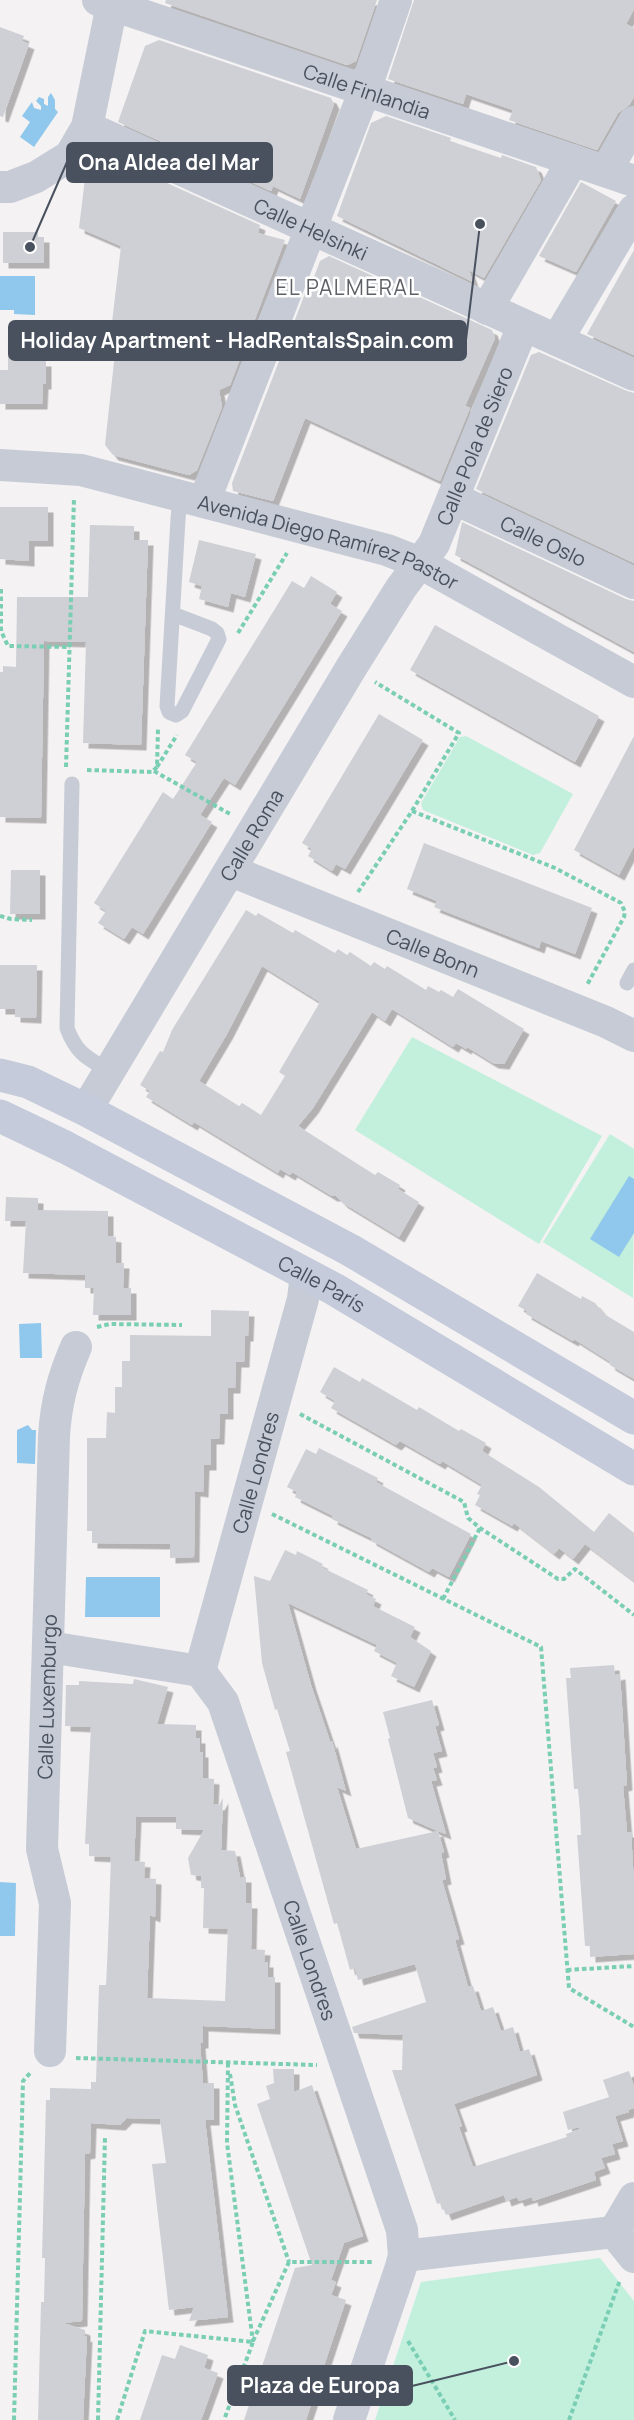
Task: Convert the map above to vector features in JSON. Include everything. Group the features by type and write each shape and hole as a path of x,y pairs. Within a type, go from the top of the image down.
{"main road":[{"path":"0,1075 28,1082 86,1110 323,1236 634,1418"},
{"path":"65,1147 86,1110"},
{"name":"Calle París","path":"0,1116 65,1147 634,1469"},
{"path":"308,1284 323,1236"}],"street":[{"path":"192,500 311,229 365,90 396,0"},
{"path":"0,187 10,187 55,167 70,156 87,127 108,2"},
{"name":"Calle Finlandia","path":"108,2 620,176"},
{"path":"620,176 634,122"},
{"name":"Calle Helsinki","path":"87,127 634,375"},
{"path":"487,309 573,160"},
{"path":"557,340 634,210"},
{"name":"Calle Pola de Siero","path":"420,563 434,544 523,326"},
{"name":"Avenida Diego Ramírez Pastor","path":"0,465 81,470 387,550 420,563 634,682"},
{"name":"Calle Oslo","path":"453,498 634,584"},
{"name":"Calle Roma","path":"86,1110 351,668 401,588 420,563"},
{"name":"Calle Bonn","path":"231,871 606,1022 634,1036"},
{"name":"Calle Londres","path":"308,1284 200,1671 223,1702 402,2230 404,2256 349,2420"},
{"name":"Calle Luxemburgo","path":"50,2051 55,1903 42,1850 56,1405 63,1375 76,1347"},
{"path":"49,1647 200,1671"},
{"path":"614,2232 634,2198"},
{"path":"404,2256 614,2232"},
{"path":"614,2232 631,2269"}],"lane":[{"path":"173,614 212,628 219,639 182,711 176,715 169,712 167,706 173,614 192,500"},
{"path":"72,784 67,1028 71,1041 83,1056 109,1071"}],"path":[{"path":"72,784 66,770 74,487"},
{"path":"1,589 1,631 8,646 70,647"},
{"path":"342,916 412,811 459,733 351,668"},
{"path":"154,771 233,816"},
{"path":"412,811 555,868 621,903 625,912 624,917 585,988"},
{"path":"0,916 32,920"},
{"path":"76,1347 84,1335 96,1327 110,1324 182,1325"},
{"path":"290,1408 464,1502 468,1518 480,1528 558,1579 569,1576 575,1569 634,1616"},
{"path":"271,1513 541,1647 569,1988 634,2027"},
{"path":"443,1599 480,1528"},
{"path":"567,1970 634,1966"},
{"path":"14,2420 23,2081 50,2051 80,2059 345,2066"},
{"path":"224,2420 253,2342 289,2262 236,2105 228,2063"},
{"path":"228,2063 227,2143 253,2342"},
{"path":"99,2420 105,2137"},
{"path":"289,2262 382,2262 404,2256"},
{"path":"569,2420 623,2274 631,2269"},
{"path":"117,2420 145,2331 253,2342"},
{"path":"406,2339 455,2420"}],"green space":[{"path":"466,736 573,794 540,853 533,855 423,810 421,803 460,737"},
{"path":"412,1037 602,1136 539,1244 355,1130"},
{"path":"610,1134 634,1149 633,1298 543,1242"},
{"path":"600,2258 634,2301 634,2420 375,2420 421,2282"}],"water":[{"path":"51,93 58,112 34,147 20,137 30,122 22,116 32,102 34,108 41,110 41,106 36,101 39,97 44,99 44,104 48,106 48,97"},
{"path":"0,276 35,276 35,315 14,314 14,310 0,310"},
{"path":"629,1176 634,1179 634,1233 619,1257 590,1239"},
{"path":"41,1323 42,1358 20,1358 19,1324"},
{"path":"28,1425 32,1430 36,1430 35,1464 17,1463 17,1430"},
{"path":"86,1577 160,1577 160,1617 85,1617"},
{"path":"0,1882 16,1883 15,1936 0,1936"}],"building":[{"path":"166,0 377,0 356,61 347,65 165,3"},
{"path":"414,0 634,0 634,9 626,24 634,28 634,97 629,105 618,113 597,150 509,120 513,110 466,94 463,104 388,79"},
{"path":"0,27 24,36 22,41 29,44 3,117 0,116"},
{"path":"159,40 331,98 334,104 300,199 273,186 271,191 118,122 145,46"},
{"path":"386,116 451,138 450,141 536,167 541,180 484,278 469,270 473,282 337,216 371,123"},
{"path":"93,152 104,157 105,155 260,225 258,233 285,240 230,385 219,390 222,407 197,470 189,475 113,455 105,445 117,334 111,331 121,246 79,228 87,162"},
{"path":"581,182 616,201 576,272 539,256"},
{"path":"3,232 38,232 38,237 44,237 44,263 3,263"},
{"path":"634,250 634,355 587,334"},
{"path":"329,256 492,330 495,338 465,406 470,408 440,481 305,418 273,501 233,491 232,483 306,291 309,290 320,261"},
{"path":"8,328 32,329 33,361 46,361 46,384 43,384 42,404 0,404 0,370 8,370"},
{"path":"539,352 634,393 634,563 476,489 531,355"},
{"path":"0,507 48,507 48,541 29,541 29,561 0,559"},
{"path":"462,522 634,601 634,652 455,555"},
{"path":"90,525 134,526 134,540 148,540 141,745 83,743 86,642 44,641 41,818 0,817 0,672 3,672 3,666 16,667 17,597 88,597"},
{"path":"199,540 256,554 245,597 231,593 228,607 199,599 202,586 189,582"},
{"path":"311,576 337,592 330,604 342,611 235,785 224,778 200,815 212,822 143,934 132,927 124,939 98,923 106,911 94,903 163,792 173,799 197,762 185,755 292,581 304,588"},
{"path":"435,625 599,716 575,762 410,670"},
{"path":"379,714 423,740 345,869 336,864 332,871 308,856 312,849 302,843"},
{"path":"634,736 634,846 619,875 574,850"},
{"path":"424,843 592,908 575,954 541,941 539,948 434,907 437,901 407,889"},
{"path":"11,870 40,870 40,914 10,914"},
{"path":"246,910 256,916 258,913 293,933 295,930 335,953 338,949 347,955 350,952 371,966 374,962 385,969 387,966 426,990 428,986 453,997 458,989 524,1029 504,1064 493,1063 467,1047 466,1049 456,1043 453,1047 392,1009 385,1021 372,1012 313,1108 298,1126 375,1175 378,1172 400,1185 398,1189 419,1202 399,1237 343,1203 336,1196 332,1196 292,1172 290,1175 280,1169 278,1173 194,1122 192,1125 146,1097 150,1091 140,1085 160,1051 163,1052 172,1030","holes":["262,966 320,1002 279,1072 285,1076 261,1115 242,1103 239,1106 199,1081 227,1034"]},
{"path":"0,965 37,965 36,1018 15,1017 15,1009 0,1009"},
{"path":"6,1197 38,1198 38,1210 108,1211 108,1236 116,1237 116,1263 124,1263 123,1288 131,1288 131,1315 93,1315 94,1288 85,1288 85,1275 23,1273 26,1221 5,1221"},
{"path":"537,1273 581,1299 582,1296 595,1303 604,1314 634,1332 634,1379 574,1339 573,1341 526,1314 527,1311 518,1306"},
{"path":"211,1310 249,1311 248,1336 245,1336 244,1362 236,1362 235,1388 228,1388 228,1414 220,1414 219,1439 211,1439 211,1465 204,1465 203,1492 195,1491 194,1557 170,1558 170,1544 92,1543 92,1531 87,1531 87,1438 106,1438 107,1412 115,1413 115,1387 122,1387 122,1361 130,1361 130,1335 211,1336"},
{"path":"334,1367 360,1382 362,1378 417,1410 419,1407 459,1431 461,1429 486,1443 482,1451 539,1487 594,1532 609,1513 634,1533 634,1581 585,1544 573,1559 559,1548 554,1554 514,1523 512,1526 475,1505 482,1485 442,1461 440,1464 400,1441 396,1445 331,1408 335,1401 320,1392"},
{"path":"319,1448 378,1478 376,1482 471,1534 449,1577 432,1568 429,1572 371,1538 332,1519 333,1516 295,1497 297,1492 287,1487 306,1449 316,1454"},
{"path":"285,1550 296,1555 297,1551 323,1564 321,1567 368,1590 366,1594 376,1599 373,1606 415,1627 410,1637 431,1651 414,1687 391,1676 397,1663 374,1651 377,1645 288,1603 311,1685 331,1744 332,1741 346,1791 337,1787 356,1849 438,1831 444,1852 441,1853 446,1879 442,1880 459,1939 455,1940 468,1987 473,1986 481,2011 493,2007 501,2031 513,2027 520,2052 529,2049 537,2075 454,2104 462,2126 459,2127 473,2167 567,2137 566,2134 580,2129 579,2127 568,2130 563,2112 609,2097 603,2080 629,2071 634,2087 634,2108 615,2116 623,2141 612,2144 615,2154 601,2158 605,2168 594,2172 596,2180 533,2201 532,2197 519,2201 517,2197 506,2201 504,2195 446,2215 441,2203 437,2204 392,2070 402,2070 403,2035 354,2033 352,2027 426,2002 415,1964 358,1980 355,1968 350,1970 337,1923 334,1924 286,1752 290,1751 277,1709 275,1710 262,1663 254,1576 270,1581"},
{"path":"614,1665 615,1675 620,1674 627,1785 623,1786 627,1832 631,1832 634,1954 590,1957 590,1946 585,1946 577,1835 581,1835 580,1811 578,1789 574,1789 566,1678 571,1678 570,1668"},
{"path":"134,1679 168,1687 157,1724 196,1725 196,1738 200,1738 200,1752 203,1752 203,1778 214,1779 213,1804 219,1805 223,1798 221,1850 235,1851 240,1877 246,1877 246,1903 252,1903 251,1949 265,1950 264,1962 268,1962 268,1977 275,1977 275,2029 203,2026 203,2043 200,2043 203,2083 214,2083 214,2120 205,2120 228,2317 189,2321 194,2307 169,2310 152,2164 166,2163 160,2119 127,2118 120,2125 91,2123 90,2153 85,2154 82,2321 63,2323 85,2330 85,2337 87,2336 83,2420 38,2420 41,2302 44,2302 45,2258 42,2258 46,2100 50,2100 50,2088 91,2089 91,2082 96,2082 99,1985 106,1985 108,1943 111,1857 89,1856 89,1844 85,1844 91,1727 65,1726 66,1685 79,1685 79,1681 133,1684","holes":["136,1817 176,1817 176,1829 204,1830 188,1858 191,1875 201,1876 201,1888 204,1888 203,1928 228,1929 225,2001 147,1998 150,1915 155,1917 156,1879 144,1878 145,1862 134,1861"]},
{"path":"432,1700 439,1725 435,1726 442,1751 433,1753 437,1767 433,1768 437,1780 431,1781 446,1834 408,1818 383,1712"},
{"path":"273,2069 294,2069 294,2092 312,2085 363,2236 344,2243 331,2280 336,2282 331,2295 346,2300 306,2420 244,2420 295,2268 312,2265 257,2104 270,2099 266,2086 274,2083"},
{"path":"180,2345 208,2355 204,2368 218,2373 201,2420 140,2420 162,2355 175,2359"}],"place":[{"name":"Holiday Apartment - HadRentalsSpain.com","path":"480,224"},
{"name":"Ona Aldea del Mar","path":"30,247"},
{"name":"Plaza de Europa","path":"514,2361"}],"district":[{"name":"EL PALMERAL","path":"348,287"}]}
